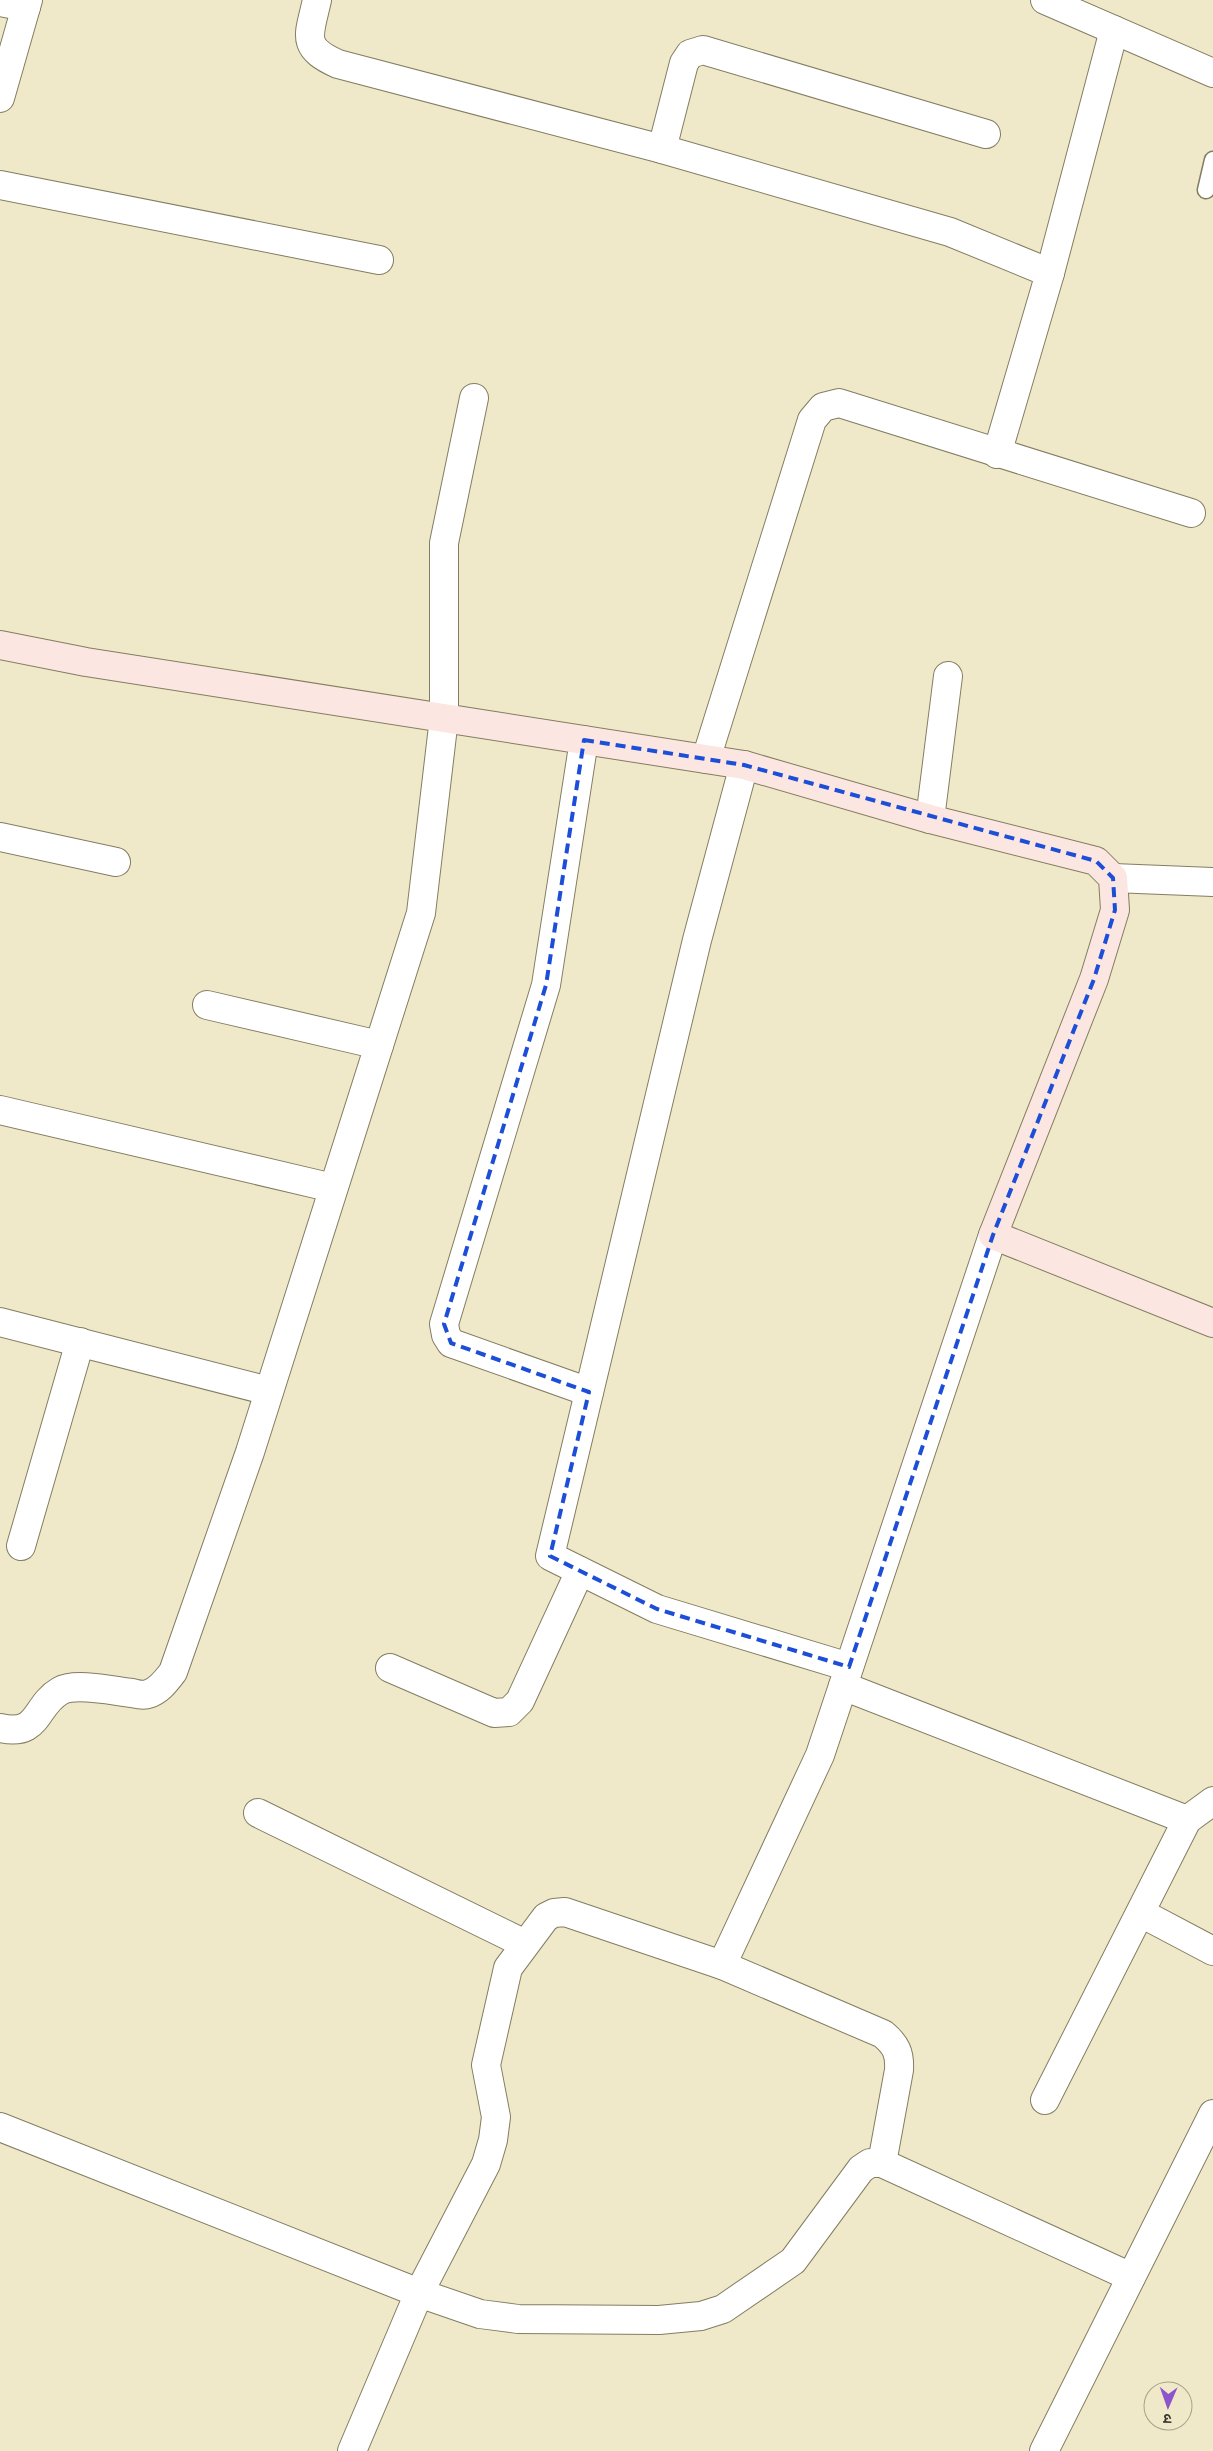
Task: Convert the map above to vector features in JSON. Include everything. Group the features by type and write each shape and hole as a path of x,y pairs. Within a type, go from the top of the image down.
{"street":[{"path":"317,0 310,33 311,43 319,56 338,64 662,148 950,232 1050,273"},
{"path":"1045,0 1213,73"},
{"path":"0,98 18,3"},
{"path":"997,454 1050,273 1114,30"},
{"path":"662,148 684,63 690,54 703,50 986,134"},
{"path":"0,186 379,260"},
{"path":"0,1728 22,1729 36,1720 48,1699 62,1689 79,1687 147,1695 162,1687 173,1672 269,1391 422,913 444,718 444,543 474,398"},
{"path":"706,759 812,420 824,407 839,403 1191,514"},
{"path":"0,646 86,662 744,765 930,819 1096,861 1113,878 1115,910 1094,978 993,1235 816,1764 722,1965 565,1912 554,1913 546,1917 525,1944 508,1968 486,2065 496,2117 493,2140 486,2164 419,2293 352,2451"},
{"path":"930,819 948,676"},
{"path":"584,740 546,985 444,1324 446,1335 451,1343 589,1392"},
{"path":"744,765 697,940 550,1556 656,1609 846,1676 1187,1820"},
{"path":"0,837 116,862"},
{"path":"1113,878 1213,882"},
{"path":"207,1005 379,1044"},
{"path":"0,1110 333,1188"},
{"path":"993,1235 1213,1323"},
{"path":"0,1322 269,1391"},
{"path":"21,1546 80,1342"},
{"path":"390,1668 494,1713 509,1712 520,1701 580,1571"},
{"path":"1045,2100 1187,1820 1213,1801"},
{"path":"258,1812 525,1944"},
{"path":"1141,1913 1213,1951"},
{"path":"715,1962 883,2034 895,2044 900,2056 899,2070 882,2164"},
{"path":"1044,2451 1213,2114"},
{"path":"0,2127 419,2293 480,2314 518,2319 659,2320 701,2316 723,2309 793,2261 861,2169 870,2163 882,2164 1132,2277"}],"lane":[{"path":"1206,190 1213,160"}],"highlighted area":[{"path":"584,740 744,765 1096,861 1113,878 1115,910 1094,979 993,1235 849,1667 657,1609 550,1556 589,1392 451,1343 444,1324 546,985"}]}
